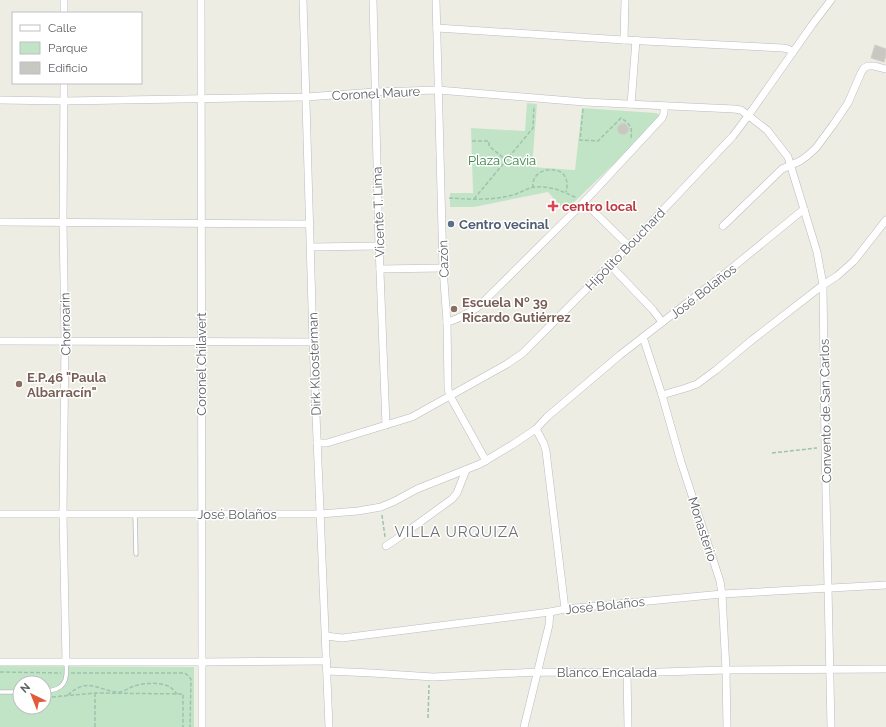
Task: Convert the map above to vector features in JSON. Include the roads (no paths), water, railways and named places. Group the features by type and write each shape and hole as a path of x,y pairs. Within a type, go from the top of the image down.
{"street":[{"path":"64,0 64,12"},
{"name":"Coronel Chilavert","path":"201,0 202,727"},
{"name":"Dirk Kloosterman","path":"303,0 313,342 329,727"},
{"name":"Vicente T. Lima","path":"373,0 379,246 386,425"},
{"name":"Cazón","path":"436,0 443,268 447,322 448,389 450,396 486,461"},
{"path":"624,40 625,0"},
{"name":"Hipólito Bouchard","path":"317,443 327,442 412,417 507,364 523,353 629,246 729,140 748,116 831,0"},
{"path":"437,28 783,48 793,52"},
{"path":"631,104 636,40"},
{"path":"723,226 782,169 800,161 816,148 834,125 848,103 864,68 874,66 886,69"},
{"name":"Chorroarin","path":"64,84 64,514 66,662"},
{"name":"Coronel Maure","path":"0,100 306,98 375,92 438,90 584,102 734,109 741,110 748,116"},
{"path":"447,322 459,318 478,306 584,202 662,118 664,106"},
{"name":"Convento de San Carlos","path":"748,116 767,130 788,157 817,252 823,285 831,727"},
{"path":"584,202 629,246"},
{"name":"José Bolaños","path":"0,514 320,514 358,511 381,507 417,489 486,461 536,429 547,417 600,371 804,209"},
{"path":"662,395 697,384 823,285 837,276 854,260 886,220"},
{"path":"0,222 310,224"},
{"path":"311,247 379,246"},
{"path":"610,265 653,310 662,322"},
{"path":"380,269 443,268"},
{"name":"Monasterio","path":"644,337 681,462 720,581 726,670 727,727"},
{"path":"0,341 313,342"},
{"path":"536,429 546,451 565,609"},
{"path":"386,546 452,499 457,493 466,470"},
{"name":"José Bolaños","path":"326,636 342,638 565,609 722,594 886,585"},
{"path":"524,727 549,625 550,612"},
{"path":"0,662 327,661"},
{"name":"Blanco Encalada","path":"327,671 430,677 538,672 627,673 726,670 886,669"},
{"path":"627,673 628,727"}],"lane":[{"path":"135,514 136,554"},
{"path":"52,690 59,688 66,681 66,662"},
{"path":"0,692 12,692"}],"place":[{"name":"centro local","path":"553,206"},
{"name":"Centro vecinal","path":"451,224"},
{"name":"Escuela Nº 39 Ricardo Gutiérrez","path":"454,309"},
{"name":"E.P.46 \"Paula Albarracín\"","path":"19,384"}],"district":[{"name":"VILLA URQUIZA","path":"457,532"}],"park label":[{"name":"Plaza Cavia","path":"502,160"}]}
